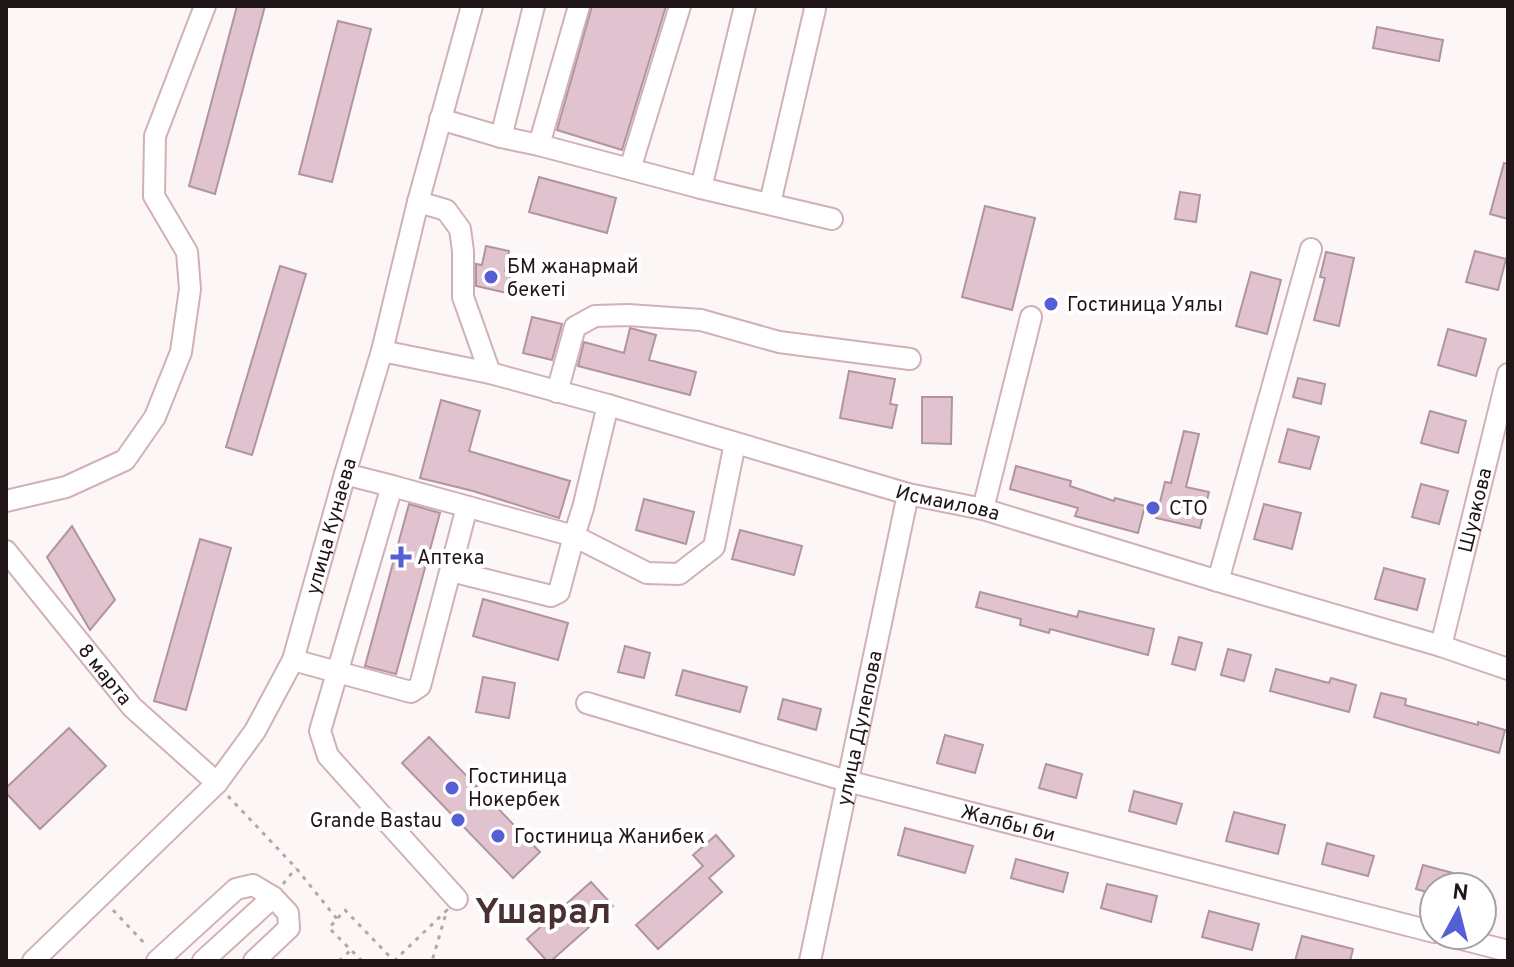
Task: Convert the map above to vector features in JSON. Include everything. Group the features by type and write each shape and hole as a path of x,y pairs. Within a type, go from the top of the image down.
{"street":[{"path":"6,501 66,487 125,460 155,417 181,352 190,289 187,252 154,196 155,136 205,6"},
{"name":"улица Кунаева","path":"33,961 217,783 255,731 293,660 382,351 418,202 472,6"},
{"path":"501,137 534,6"},
{"path":"539,145 579,6"},
{"path":"630,169 680,6"},
{"path":"701,188 745,6"},
{"path":"770,203 814,6"},
{"path":"440,119 832,219"},
{"path":"418,202 446,210 460,229 463,297 490,373"},
{"path":"1218,581 1311,249"},
{"path":"557,392 575,327 595,316 701,320 779,342 910,359"},
{"path":"983,509 1031,317"},
{"name":"Исмаилова","path":"382,351 490,373 908,494 983,509 1441,646 1508,669"},
{"name":"Шуакова","path":"1441,646 1508,374"},
{"path":"451,571 551,596 559,592 608,405"},
{"path":"345,474 574,536 647,573 679,574 714,547 735,443"},
{"path":"392,486 320,731 328,756 457,899"},
{"name":"улица Дулепова","path":"810,961 908,494"},
{"path":"293,660 411,692 420,686 467,507"},
{"name":"8 марта","path":"6,551 132,707 217,783"},
{"name":"Жалбы би","path":"587,703 847,781 1418,928"},
{"path":"158,960 236,889 253,885 273,897 288,913 289,928 254,961"},
{"path":"203,961 273,897"}],"path":[{"path":"217,783 296,868 337,919"},
{"path":"100,895 158,960"},
{"path":"362,961 329,928 345,910 394,961 447,910 432,961"},
{"path":"339,961 351,950"}],"building":[{"path":"237,6 265,6 215,194 189,186"},
{"path":"592,6 666,6 622,150 557,130"},
{"path":"338,21 371,29 332,182 299,174"},
{"path":"1377,27 1443,40 1439,61 1373,48"},
{"path":"1504,163 1508,164 1508,219 1490,214"},
{"path":"539,177 616,198 607,233 529,212"},
{"path":"1180,192 1200,195 1196,222 1175,219"},
{"path":"985,206 1035,218 1012,310 962,297"},
{"path":"486,246 509,251 505,271 511,272 507,293 476,286 476,264 482,265"},
{"path":"1475,251 1506,259 1498,290 1466,282"},
{"path":"1326,252 1354,258 1339,326 1314,320 1325,278 1320,277"},
{"path":"280,266 306,274 252,455 226,447"},
{"path":"1251,272 1281,280 1267,334 1236,326"},
{"path":"532,317 562,324 552,360 523,353"},
{"path":"630,328 656,335 649,360 696,372 690,395 578,366 584,342 624,353"},
{"path":"1448,329 1486,339 1476,376 1438,365"},
{"path":"849,371 895,379 890,404 897,405 892,428 840,418"},
{"path":"1298,378 1325,384 1321,404 1293,397"},
{"path":"922,397 952,397 951,444 922,443"},
{"path":"441,400 480,411 469,451 570,481 559,518 420,478"},
{"path":"1430,411 1466,421 1458,453 1421,443"},
{"path":"1288,429 1319,437 1310,469 1279,462"},
{"path":"1184,431 1199,434 1186,487 1209,492 1200,528 1156,518 1165,482 1171,483"},
{"path":"1016,466 1071,481 1070,486 1114,501 1115,498 1145,506 1138,533 1075,516 1078,508 1010,489"},
{"path":"1421,484 1448,491 1439,524 1412,517"},
{"path":"644,499 694,512 686,544 636,530"},
{"path":"409,504 440,513 396,674 365,666"},
{"path":"1264,504 1301,513 1292,549 1254,539"},
{"path":"72,526 115,600 90,630 47,557"},
{"path":"740,530 802,546 794,575 732,559"},
{"path":"200,539 231,548 186,710 154,701"},
{"path":"1384,568 1425,579 1417,610 1375,599"},
{"path":"980,592 1077,617 1079,611 1154,629 1148,655 1050,629 1049,633 1020,625 1021,619 976,607"},
{"path":"483,599 568,623 558,660 473,636"},
{"path":"1179,637 1202,643 1195,670 1172,664"},
{"path":"625,646 650,653 644,678 618,672"},
{"path":"1228,649 1251,655 1244,681 1221,675"},
{"path":"1276,669 1329,683 1331,678 1356,685 1349,712 1270,691"},
{"path":"683,670 747,687 740,712 676,695"},
{"path":"483,677 515,683 509,718 476,712"},
{"path":"1381,693 1406,699 1405,705 1505,730 1499,753 1374,717"},
{"path":"783,699 821,709 816,730 778,719"},
{"path":"69,728 106,766 40,829 6,793 6,788"},
{"path":"945,735 983,745 975,773 937,763"},
{"path":"429,737 540,852 513,878 402,763"},
{"path":"1046,764 1082,774 1076,798 1039,788"},
{"path":"1134,791 1182,804 1176,824 1129,811"},
{"path":"1234,812 1285,825 1278,854 1226,841"},
{"path":"905,828 973,846 965,873 898,855"},
{"path":"716,835 734,856 709,878 722,892 658,949 636,925 703,866 693,855"},
{"path":"1327,843 1374,856 1368,876 1322,864"},
{"path":"1016,859 1068,873 1063,892 1011,878"},
{"path":"1423,865 1445,871 1421,871"},
{"path":"591,882 613,906 551,961 547,961 527,939"},
{"path":"1107,884 1157,896 1151,922 1101,908"},
{"path":"1209,911 1259,924 1252,950 1202,937"},
{"path":"1302,936 1353,949 1350,961 1295,961"}],"place":[{"name":"БМ жанармай бекеті","path":"491,277"},
{"name":"Гостиница Уялы","path":"1051,304"},
{"name":"СТО","path":"1153,508"},
{"name":"Аптека","path":"401,557"},
{"name":"Гостиница Нокербек","path":"452,788"},
{"name":"Grande Bastau","path":"458,820"},
{"name":"Гостиница Жанибек","path":"498,836"}],"district":[{"name":"Үшарал","path":"543,910"}]}
